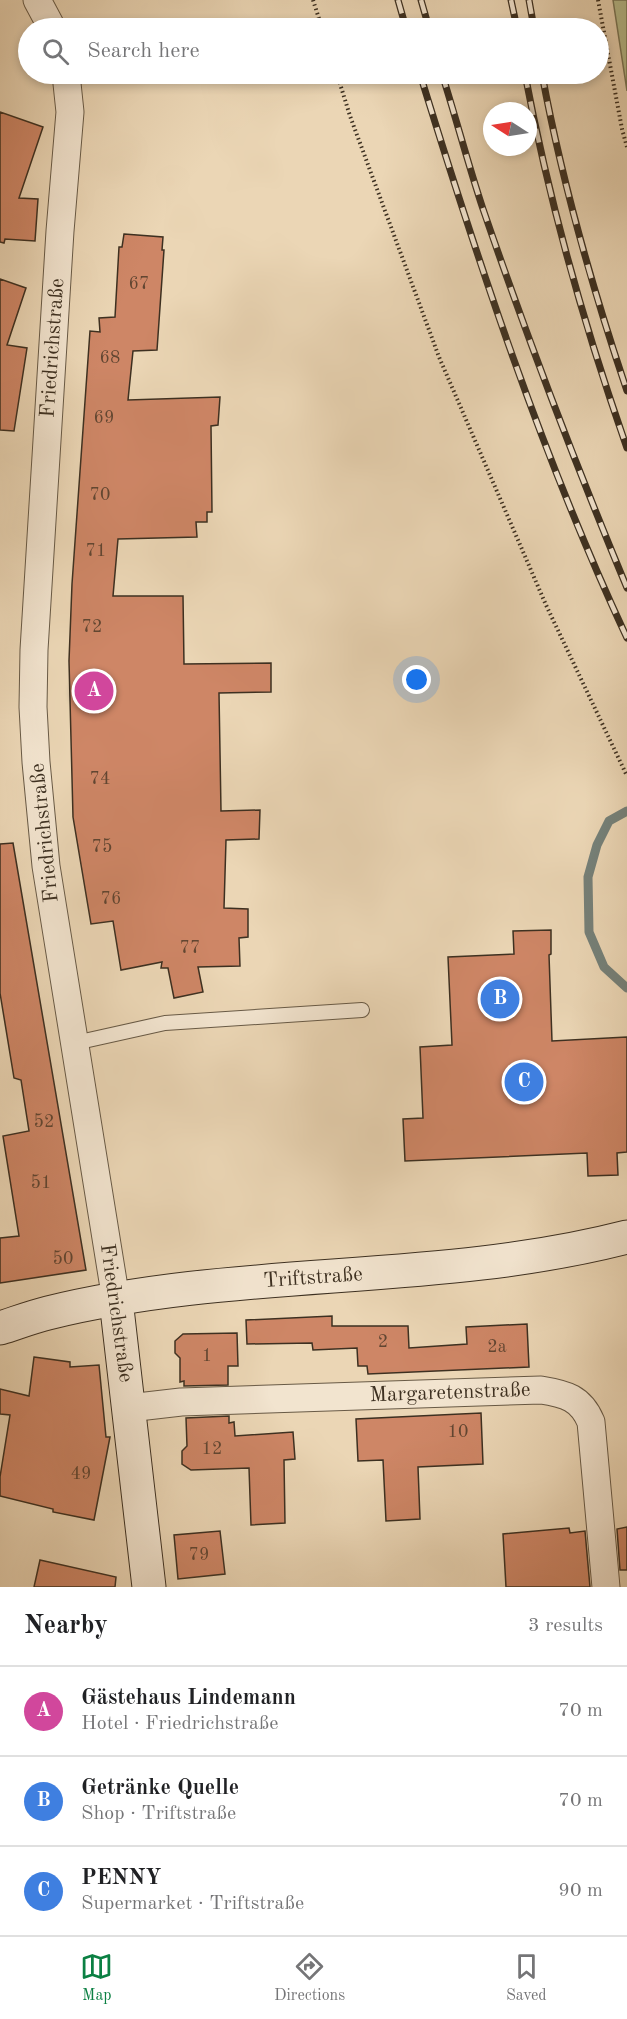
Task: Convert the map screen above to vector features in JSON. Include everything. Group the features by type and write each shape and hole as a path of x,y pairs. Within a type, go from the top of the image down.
{"main road":[{"name":"Triftstraße","path":"0,1328 47,1314 116,1300 234,1284 480,1264 541,1256 627,1237"},
{"name":"Friedrichstraße","path":"116,1300 149,1587"}],"street":[{"path":"37,0 47,18"},
{"name":"Friedrichstraße","path":"67,84 70,112 38,569 33,707 46,866 116,1300"},
{"name":"Margaretenstraße","path":"129,1408 192,1402 541,1390 561,1393 586,1410 591,1422 606,1587"}],"lane":[{"path":"75,1043 165,1023 362,1010"}],"path":[{"path":"313,0 319,18"},
{"path":"598,0 601,18"},
{"path":"609,59 627,147"},
{"path":"340,84 439,357 546,605 627,776"}],"green space":[{"path":"613,0 627,0 627,91"}],"building":[{"path":"0,112 43,127 19,198 38,199 35,241 5,239 4,243 0,242"},
{"path":"124,234 163,237 162,250 164,250 157,350 133,351 128,400 220,397 218,425 211,426 212,512 207,512 207,522 196,522 197,537 118,539 113,596 183,596 184,664 271,663 271,692 219,693 221,811 260,810 259,839 226,840 224,908 248,909 248,937 239,938 240,966 198,967 203,992 174,998 168,968 161,968 162,962 121,970 113,921 91,924 73,817 69,661 72,584 90,331 100,332 99,318 115,317 119,247 122,247"},
{"path":"0,279 26,288 7,345 27,348 14,431 0,430"},
{"path":"13,843 86,1270 0,1283 0,1238 19,1236 3,1136 29,1131 21,1080 14,1078 0,993 0,844"},
{"path":"551,930 551,954 549,955 552,1041 627,1037 627,1152 617,1153 618,1175 588,1176 587,1153 405,1161 403,1119 423,1118 420,1047 452,1045 448,957 514,954 513,931"},
{"path":"332,1316 332,1326 408,1326 409,1348 467,1344 466,1327 527,1324 529,1367 368,1374 367,1366 358,1366 357,1348 313,1350 312,1343 247,1344 246,1320"},
{"path":"237,1333 238,1366 228,1366 228,1385 184,1386 184,1381 180,1382 180,1358 175,1353 175,1341 183,1334"},
{"path":"34,1357 70,1362 70,1367 99,1365 106,1437 110,1437 94,1520 53,1512 53,1509 0,1496 0,1477 10,1415 0,1414 0,1389 29,1396"},
{"path":"481,1413 483,1464 418,1467 420,1519 386,1521 383,1460 358,1461 356,1419"},
{"path":"229,1416 229,1423 234,1422 235,1436 293,1432 295,1459 284,1460 285,1523 251,1525 249,1468 191,1470 182,1464 182,1451 187,1446 186,1418"},
{"path":"627,1527 627,1570 620,1570 617,1529"},
{"path":"569,1528 570,1533 585,1531 590,1587 506,1587 503,1534"},
{"path":"220,1531 225,1574 178,1579 174,1535"},
{"path":"40,1560 116,1577 115,1587 34,1587"}],"waterway":[{"path":"627,811 609,821 597,845 588,877 589,932 604,967 627,988"}],"railway":[{"path":"398,0 403,18"},
{"path":"421,0 426,18"},
{"path":"511,0 515,18"},
{"path":"529,0 532,18"},
{"path":"423,84 465,217 540,430 567,500 627,638"},
{"path":"445,84 478,192 517,305 570,447 627,588"},
{"path":"527,84 556,216 596,356 627,448"},
{"path":"544,84 579,234 627,391"}],"place":[{"name":"Gästehaus Lindemann","path":"94,691"},
{"name":"Getränke Quelle","path":"500,999"},
{"name":"PENNY","path":"524,1082"}]}
